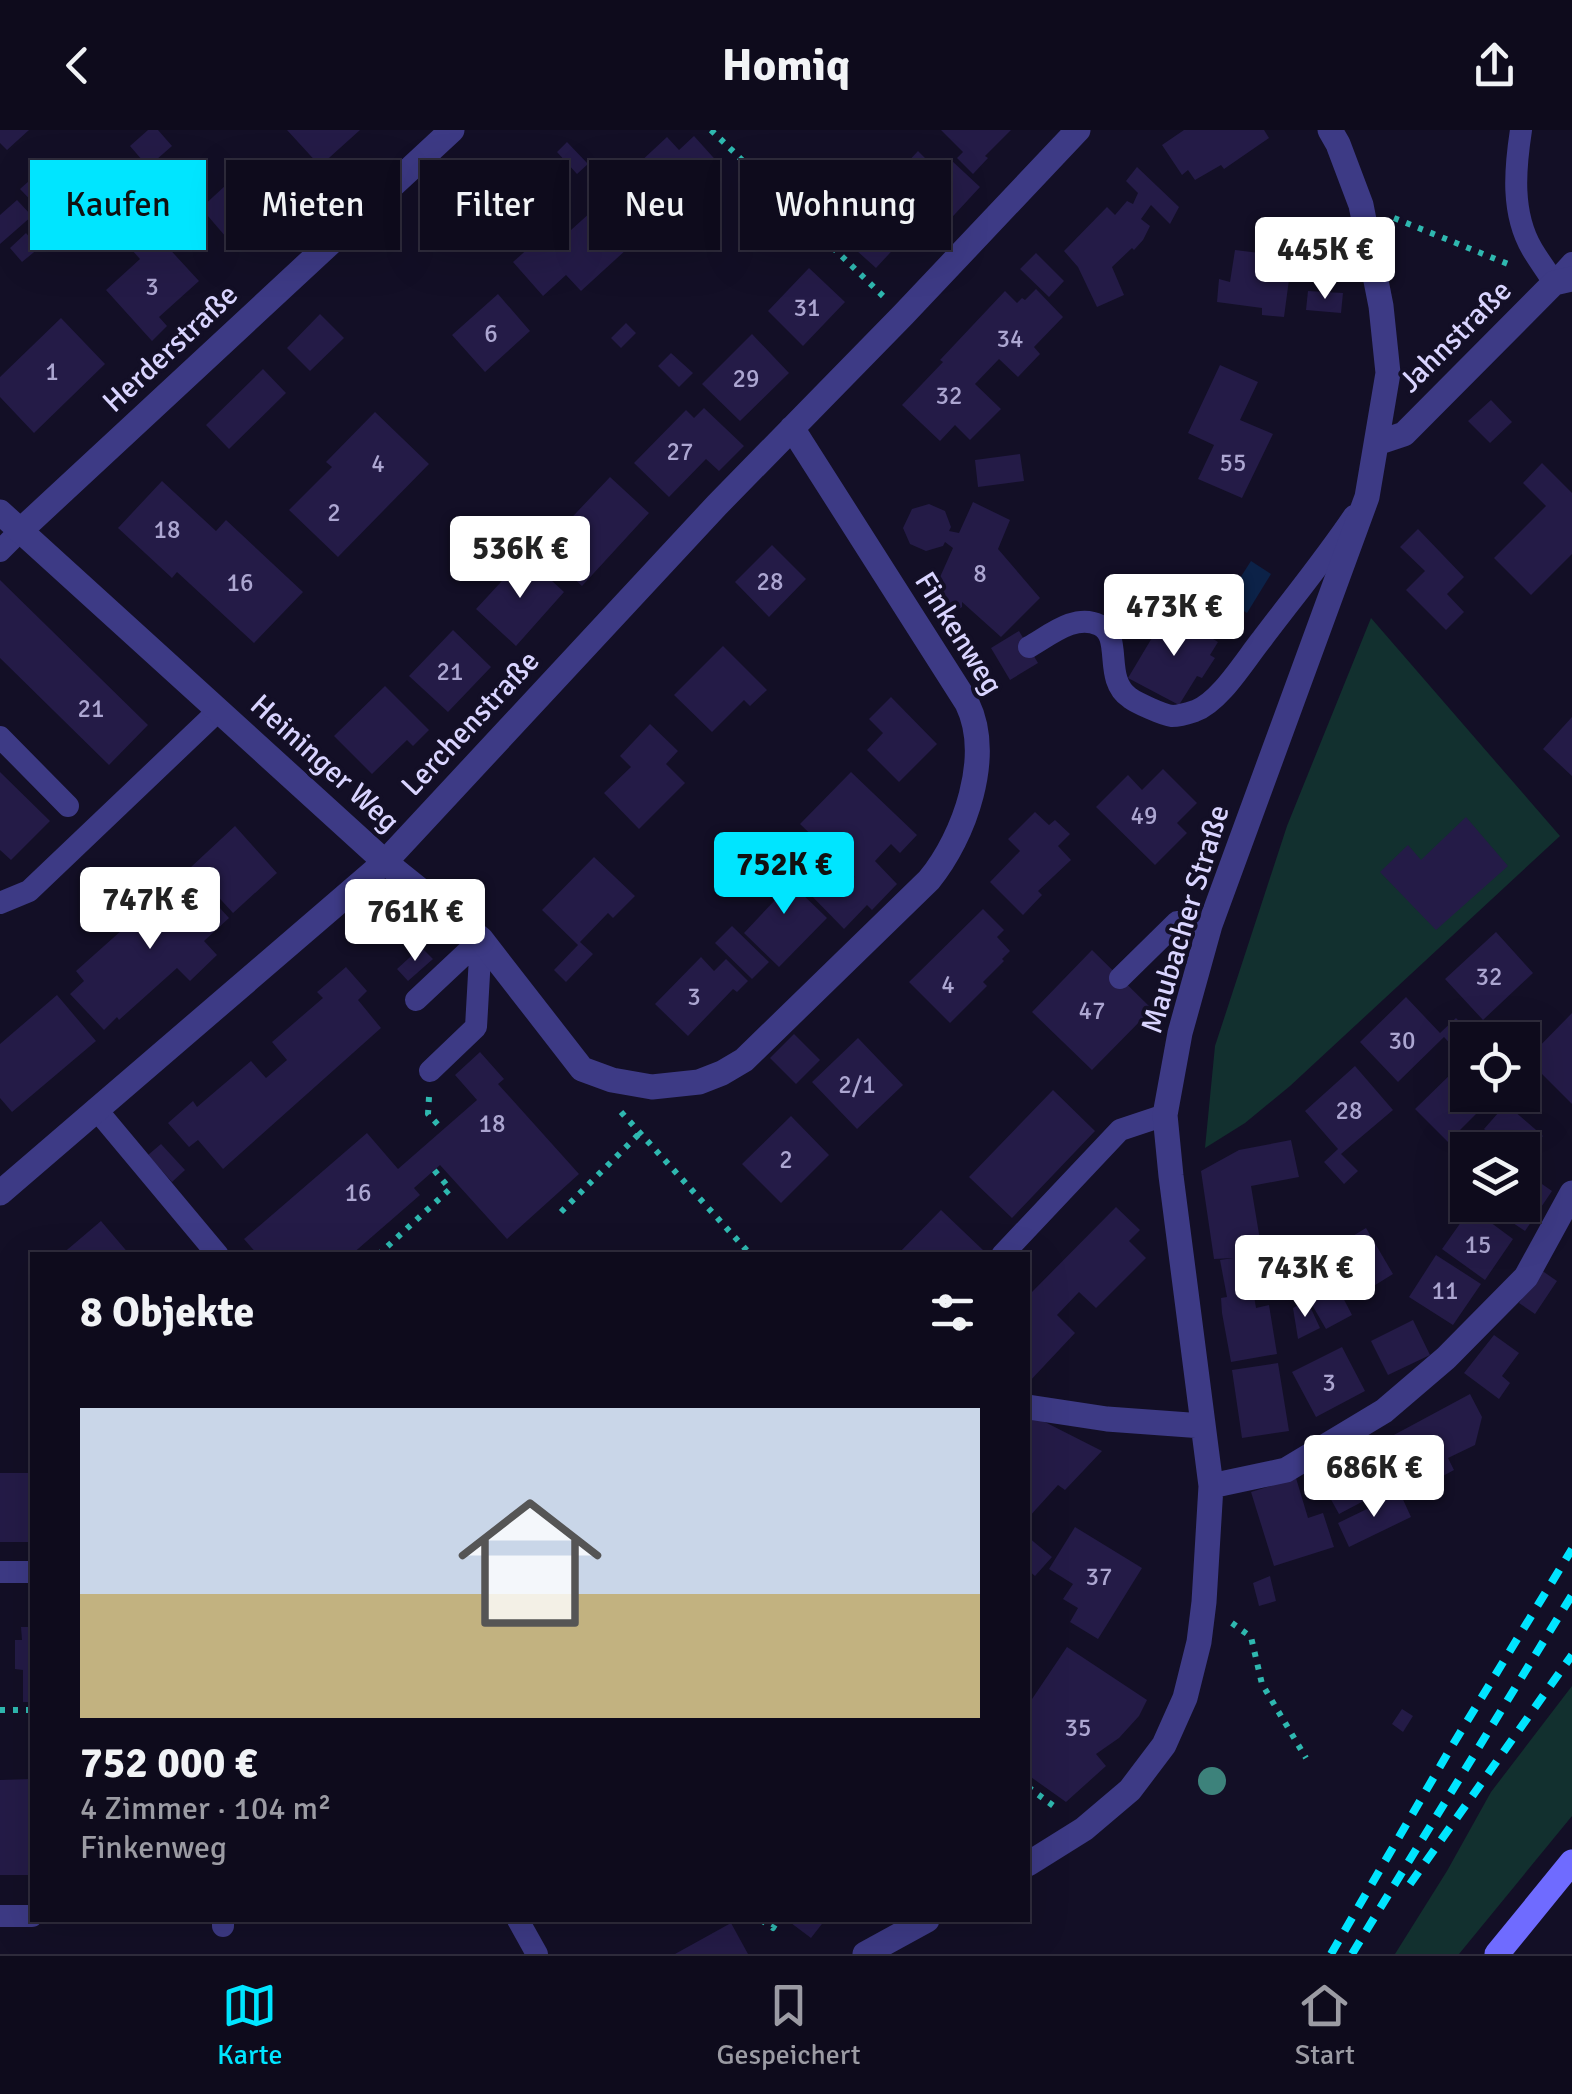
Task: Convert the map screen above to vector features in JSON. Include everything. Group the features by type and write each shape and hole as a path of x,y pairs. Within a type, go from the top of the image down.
{"street":[{"name":"Herderstraße","path":"20,532 452,130"},
{"name":"Lerchenstraße","path":"0,1194 385,862 716,506 1078,130"},
{"name":"Maubacher Straße","path":"1030,1863 1084,1829 1130,1790 1164,1745 1185,1698 1198,1642 1211,1486 1166,1115 1180,1033 1210,926 1368,497 1388,372 1381,306 1360,205 1330,130"},
{"name":"Jahnstraße","path":"1377,442 1404,434 1566,275"},
{"name":"Finkenweg","path":"582,1068 612,1080 652,1087 699,1082 744,1060 929,880 945,861 964,814 976,769 975,720 792,428"},
{"name":"Heininger Weg","path":"0,512 385,862 481,939 582,1068"},
{"path":"1211,1486 1286,1470 1384,1410 1446,1358 1526,1277 1572,1194"},
{"path":"1030,1406 1107,1419 1203,1426"},
{"path":"1497,1954 1572,1862"},
{"path":"865,1954 922,1922"}],"lane":[{"path":"1521,130 1516,159 1519,214 1530,245 1566,275"},
{"path":"1029,647 1070,624 1098,624 1112,642 1114,675 1127,697 1172,716 1198,710 1220,693 1320,566 1368,497"},
{"path":"0,551 20,532"},
{"path":"0,903 29,892 112,824 218,710"},
{"path":"0,737 68,806"},
{"path":"1120,978 1176,922 1210,926"},
{"path":"416,1000 481,939"},
{"path":"430,1071 476,1027 481,939"},
{"path":"96,1110 215,1252"},
{"path":"1005,1252 1120,1130 1166,1115"},
{"path":"0,1572 30,1572"},
{"path":"0,1916 30,1916"},
{"path":"519,1922 537,1954"}],"path":[{"path":"711,130 903,315"},
{"path":"1360,205 1566,275"},
{"path":"617,1107 748,1252"},
{"path":"562,1212 640,1133"},
{"path":"381,1252 450,1189 434,1170"},
{"path":"1204,1602 1250,1637 1262,1684 1306,1758"},
{"path":"0,1710 30,1710"}],"green space":[{"path":"1371,618 1560,836 1290,1086 1245,1123 1205,1148 1215,1046 1287,826"},
{"path":"1572,1686 1572,1816 1459,1954 1395,1954 1491,1792"}],"water":[{"path":"1251,561 1271,574 1247,613 1226,600"}],"building":[{"path":"0,130 29,130 7,150 0,143"},
{"path":"148,130 158,130 172,146 156,160 142,160 130,146"},
{"path":"287,130 360,130 327,160 314,160"},
{"path":"941,130 1011,130 973,174 957,158 963,152"},
{"path":"1184,130 1264,130 1269,138 1224,169 1221,165 1195,180 1188,170 1182,175 1162,145"},
{"path":"694,136 716,160 642,160 667,137 679,150"},
{"path":"567,142 588,164 577,174 569,160 557,152"},
{"path":"918,151 927,160 910,160"},
{"path":"951,160 980,187 951,218"},
{"path":"1137,167 1179,207 1170,224 1151,205 1141,219 1150,226 1143,240 1112,267 1124,295 1097,307 1078,267 1064,251 1107,207 1115,215 1127,201 1133,204 1138,193 1126,181"},
{"path":"30,180 30,199 20,189"},
{"path":"226,185 226,237 206,214 206,203"},
{"path":"17,200 30,218 0,244 0,215"},
{"path":"589,214 589,250 626,250 581,291 566,275 543,296 513,262 526,250 569,250 569,232"},
{"path":"26,233 30,250 37,250 22,262 10,248"},
{"path":"132,250 170,250 199,281 159,317 167,326 152,341 106,290 140,259"},
{"path":"856,250 893,250 876,268"},
{"path":"1235,250 1292,257 1284,317 1262,315 1262,308 1217,302 1219,279 1230,282"},
{"path":"1036,253 1064,281 1049,297 1020,269"},
{"path":"809,268 845,302 803,346 768,311"},
{"path":"1036,289 1063,317 1034,347 1040,354 1018,377 999,359 975,384 1001,409 970,440 955,425 940,441 902,405 1005,291 1017,303"},
{"path":"1308,291 1343,293 1341,313 1306,310"},
{"path":"498,294 530,331 485,372 452,335"},
{"path":"320,314 344,338 310,371 287,348"},
{"path":"61,318 105,364 34,433 0,397 0,377"},
{"path":"626,323 636,333 621,348 611,338"},
{"path":"752,334 789,373 740,421 702,384"},
{"path":"671,353 693,373 679,387 658,366"},
{"path":"1220,365 1258,382 1240,420 1273,434 1242,498 1198,479 1214,445 1188,433"},
{"path":"263,369 286,393 229,449 206,425"},
{"path":"1491,400 1512,422 1490,443 1468,421"},
{"path":"704,408 744,446 719,471 706,459 669,497 634,463 686,410 694,418"},
{"path":"375,412 429,464 338,557 289,510 332,467 326,462"},
{"path":"1020,454 1024,481 978,487 975,460"},
{"path":"1542,463 1572,493 1572,554 1531,595 1494,558 1546,506 1523,483"},
{"path":"610,477 649,513 582,586 552,558 569,539 560,530"},
{"path":"162,481 216,531 226,520 303,592 254,643 177,572 172,578 118,528"},
{"path":"973,502 1010,520 998,549 1040,598 1001,637 962,602 962,607 951,614 932,595 953,548 945,542 926,551 910,544 903,528 912,509 929,504 945,511 949,531 959,533"},
{"path":"1418,529 1464,577 1447,594 1464,612 1446,630 1406,590 1425,571 1400,547"},
{"path":"772,545 806,579 769,617 735,582"},
{"path":"525,556 564,592 516,646 476,609"},
{"path":"1202,574 1214,579 1219,591 1214,603 1202,608 1190,603 1185,591 1190,579"},
{"path":"0,580 148,725 109,765 0,658"},
{"path":"1168,611 1218,642 1210,655 1215,658 1202,678 1197,676 1179,705 1128,678"},
{"path":"453,630 491,667 448,712 409,676"},
{"path":"1019,631 1038,663 1010,680 991,648"},
{"path":"723,646 767,690 750,706 744,700 712,732 674,695"},
{"path":"385,686 429,730 413,746 407,740 372,774 334,736"},
{"path":"891,697 937,744 899,782 867,750 883,733 869,719"},
{"path":"1572,717 1572,776 1543,749"},
{"path":"650,724 678,751 666,764 685,783 639,829 604,793 631,767 620,756"},
{"path":"1163,769 1197,803 1177,823 1187,833 1155,865 1096,807 1128,775 1142,790"},
{"path":"0,772 50,821 11,860 0,850"},
{"path":"851,772 917,835 900,853 891,844 875,861 897,884 872,910 867,905 844,929 804,888 833,858 857,879 800,824"},
{"path":"1035,812 1049,825 1055,820 1070,834 1058,846 1071,860 1038,891 1042,895 1023,915 990,882 1020,851 1008,839"},
{"path":"1466,817 1508,866 1436,930 1380,872 1408,845 1421,860"},
{"path":"235,826 277,873 233,913 191,867"},
{"path":"594,857 635,896 613,918 608,913 580,942 593,954 566,982 554,970 578,945 542,910"},
{"path":"777,861 798,882 794,886 827,918 779,967 744,933 775,900 757,882"},
{"path":"187,872 229,918 204,941 217,955 190,981 177,968 104,1030 70,994 84,981 76,971"},
{"path":"983,909 1004,930 997,937 1010,951 983,982 987,986 950,1023 909,982"},
{"path":"732,926 769,962 752,979 715,943"},
{"path":"1496,932 1533,973 1483,1020 1445,979"},
{"path":"421,947 433,959 408,981 397,969"},
{"path":"1092,950 1152,1009 1092,1070 1032,1012"},
{"path":"701,957 714,971 726,959 748,981 737,992 733,989 688,1036 655,1004"},
{"path":"346,967 367,991 358,1000 381,1028 223,1169 198,1140 189,1147 168,1123 193,1101 197,1107 251,1061 266,1078 287,1060 272,1042 323,998 317,992"},
{"path":"57,995 96,1041 12,1112 0,1098 0,1044"},
{"path":"1406,997 1440,1033 1450,1024 1450,1044 1444,1037 1398,1082 1360,1042"},
{"path":"1572,1013 1572,1104 1540,1072 1540,1046"},
{"path":"794,1034 820,1060 796,1084 770,1058"},
{"path":"858,1038 903,1085 857,1129 812,1082"},
{"path":"480,1052 504,1079 498,1084 579,1174 507,1239 440,1165 414,1188 420,1195 354,1252 255,1252 244,1239 367,1133 398,1169 477,1100 455,1075"},
{"path":"1355,1066 1393,1110 1341,1154 1358,1171 1344,1184 1324,1162 1338,1149 1305,1111"},
{"path":"1450,1075 1450,1112 1478,1112 1458,1132 1450,1132 1448,1142 1415,1109"},
{"path":"1053,1090 1095,1131 1012,1218 969,1177"},
{"path":"1499,1112 1515,1112 1538,1132 1487,1132 1484,1129"},
{"path":"791,1116 829,1155 781,1203 742,1164"},
{"path":"1291,1140 1299,1177 1251,1186 1262,1252 1254,1254 1258,1275 1251,1277 1256,1308 1269,1305 1277,1354 1231,1362 1222,1313 1221,1298 1227,1297 1220,1260 1233,1258 1214,1259 1201,1171 1239,1150"},
{"path":"161,1144 185,1170 172,1182 148,1155"},
{"path":"1540,1183 1552,1191 1540,1209"},
{"path":"1116,1207 1140,1230 1129,1241 1146,1258 1096,1308 1079,1292 1057,1315 1075,1333 1030,1381 1030,1294"},
{"path":"941,1210 984,1251 983,1252 900,1252"},
{"path":"101,1221 127,1252 65,1252"},
{"path":"1461,1222 1490,1222 1513,1239 1485,1280 1442,1249"},
{"path":"1512,1222 1531,1222 1525,1231"},
{"path":"1366,1228 1393,1274 1351,1300 1323,1254"},
{"path":"1436,1255 1481,1284 1453,1325 1409,1297"},
{"path":"1541,1270 1557,1281 1535,1314 1519,1303"},
{"path":"1338,1288 1352,1315 1326,1329 1311,1303"},
{"path":"1307,1300 1320,1328 1298,1339 1293,1308"},
{"path":"1413,1320 1430,1355 1388,1375 1371,1341"},
{"path":"1494,1335 1519,1353 1502,1376 1510,1383 1499,1399 1464,1373"},
{"path":"1342,1347 1365,1391 1316,1417 1292,1372"},
{"path":"1278,1363 1289,1431 1242,1438 1232,1370"},
{"path":"1470,1394 1482,1417 1475,1445 1448,1458 1454,1470 1428,1484 1420,1469 1413,1472 1392,1436"},
{"path":"1035,1417 1102,1451 1065,1490 1058,1485 1030,1516 1030,1422"},
{"path":"1386,1439 1407,1478 1339,1514 1318,1476"},
{"path":"0,1473 30,1473 30,1542 0,1542"},
{"path":"1296,1478 1308,1518 1323,1513 1334,1547 1274,1566 1251,1492"},
{"path":"1400,1493 1411,1517 1349,1547 1338,1523"},
{"path":"1075,1527 1142,1568 1098,1639 1070,1622 1078,1608 1063,1599 1073,1584 1049,1569"},
{"path":"1030,1539 1052,1557 1035,1576 1030,1572"},
{"path":"1270,1576 1276,1601 1259,1606 1253,1583"},
{"path":"21,1627 30,1627 30,1702 23,1702 23,1670 15,1669 15,1640 22,1640"},
{"path":"1067,1647 1147,1700 1139,1716 1119,1738 1096,1754 1106,1766 1066,1802 1030,1776 1030,1702"},
{"path":"1402,1709 1413,1716 1403,1732 1392,1724"},
{"path":"30,1779 30,1875 0,1875 0,1780"},
{"path":"790,1922 823,1922 811,1938"},
{"path":"731,1923 748,1954 675,1954"}],"railway":[{"path":"1331,1954 1572,1549"},
{"path":"1352,1954 1572,1595"},
{"path":"1410,1884 1572,1655"}]}
